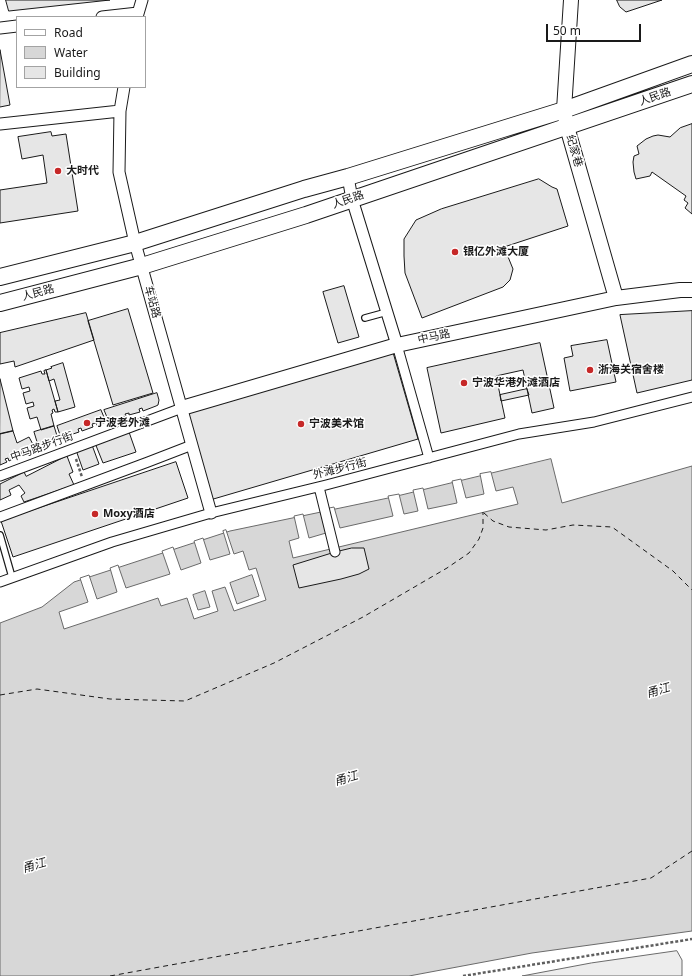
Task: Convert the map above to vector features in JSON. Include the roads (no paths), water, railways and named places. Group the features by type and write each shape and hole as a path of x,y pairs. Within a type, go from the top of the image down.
{"main road":[{"name":"人民路","path":"0,277 135,243 304,189 348,177 564,110 692,64"},
{"name":"人民路","path":"0,303 142,266 306,215 692,84"}],"street":[{"path":"120,16 137,15 142,0"},
{"name":"纪家巷","path":"571,0 564,110 567,127 616,298"},
{"path":"0,28 16,26"},
{"name":"车站路","path":"124,88 120,112 118,172 135,243 211,513"},
{"path":"0,124 120,112"},
{"path":"348,177 352,199 397,345 429,458"},
{"name":"中马路","path":"182,408 397,345 616,298 680,290 692,290"},
{"name":"外滩步行街","path":"0,582 112,542 211,513 319,487 520,434 594,422 692,397"},
{"name":"中马路步行街","path":"0,476 182,408"},
{"path":"0,517 192,445"},
{"path":"319,487 335,552"}],"lane":[{"path":"365,318 387,312"},
{"path":"0,535 12,577"}],"water":[{"name":"甬江","path":"551,459 562,503 692,466 692,931 532,953 409,976 0,976 0,623 42,607 74,582 230,531 393,497"}],"place":[{"name":"大时代","path":"58,171"},
{"name":"银亿外滩大厦","path":"455,252"},
{"name":"浙海关宿舍楼","path":"590,370"},
{"name":"宁波华港外滩酒店","path":"464,383"},
{"name":"宁波老外滩","path":"87,423"},
{"name":"宁波美术馆","path":"301,424"},
{"name":"Moxy酒店","path":"95,514"}]}
